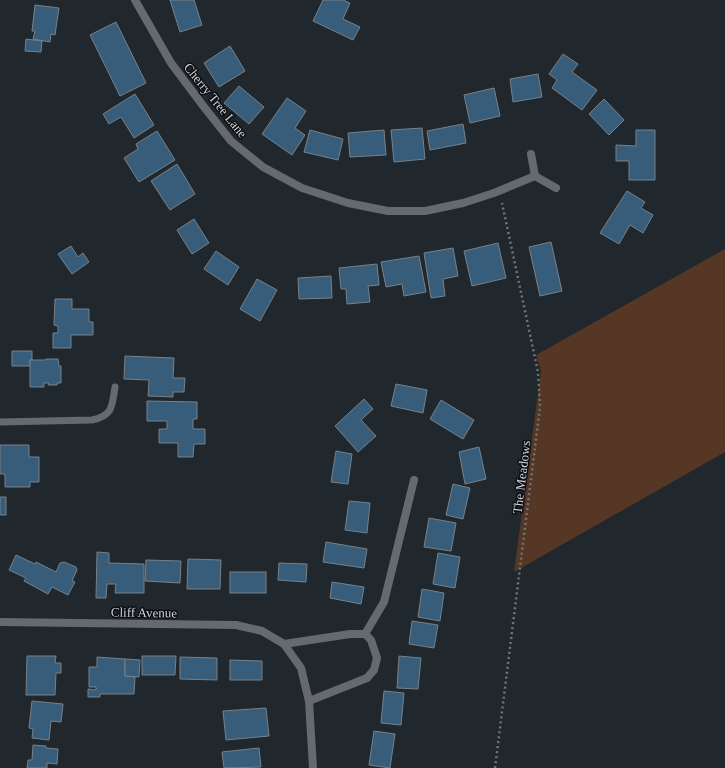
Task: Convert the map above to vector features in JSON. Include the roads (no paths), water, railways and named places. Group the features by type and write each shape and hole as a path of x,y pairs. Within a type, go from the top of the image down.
{"street":[{"name":"Cherry Tree Lane","path":"135,0 171,63 231,141 263,168 295,185 348,203 388,211 425,211 463,203 499,191 535,176"},
{"path":"531,154 535,176 556,188"},
{"path":"365,634 384,602 414,480"},
{"name":"Cliff Avenue","path":"0,622 236,625 262,631 284,644 300,668 309,701 313,768"},
{"path":"284,644 350,634 365,634 371,640 377,658 374,670 367,678 309,701"}],"lane":[{"path":"0,422 92,420 103,418 110,412 115,387"}]}
